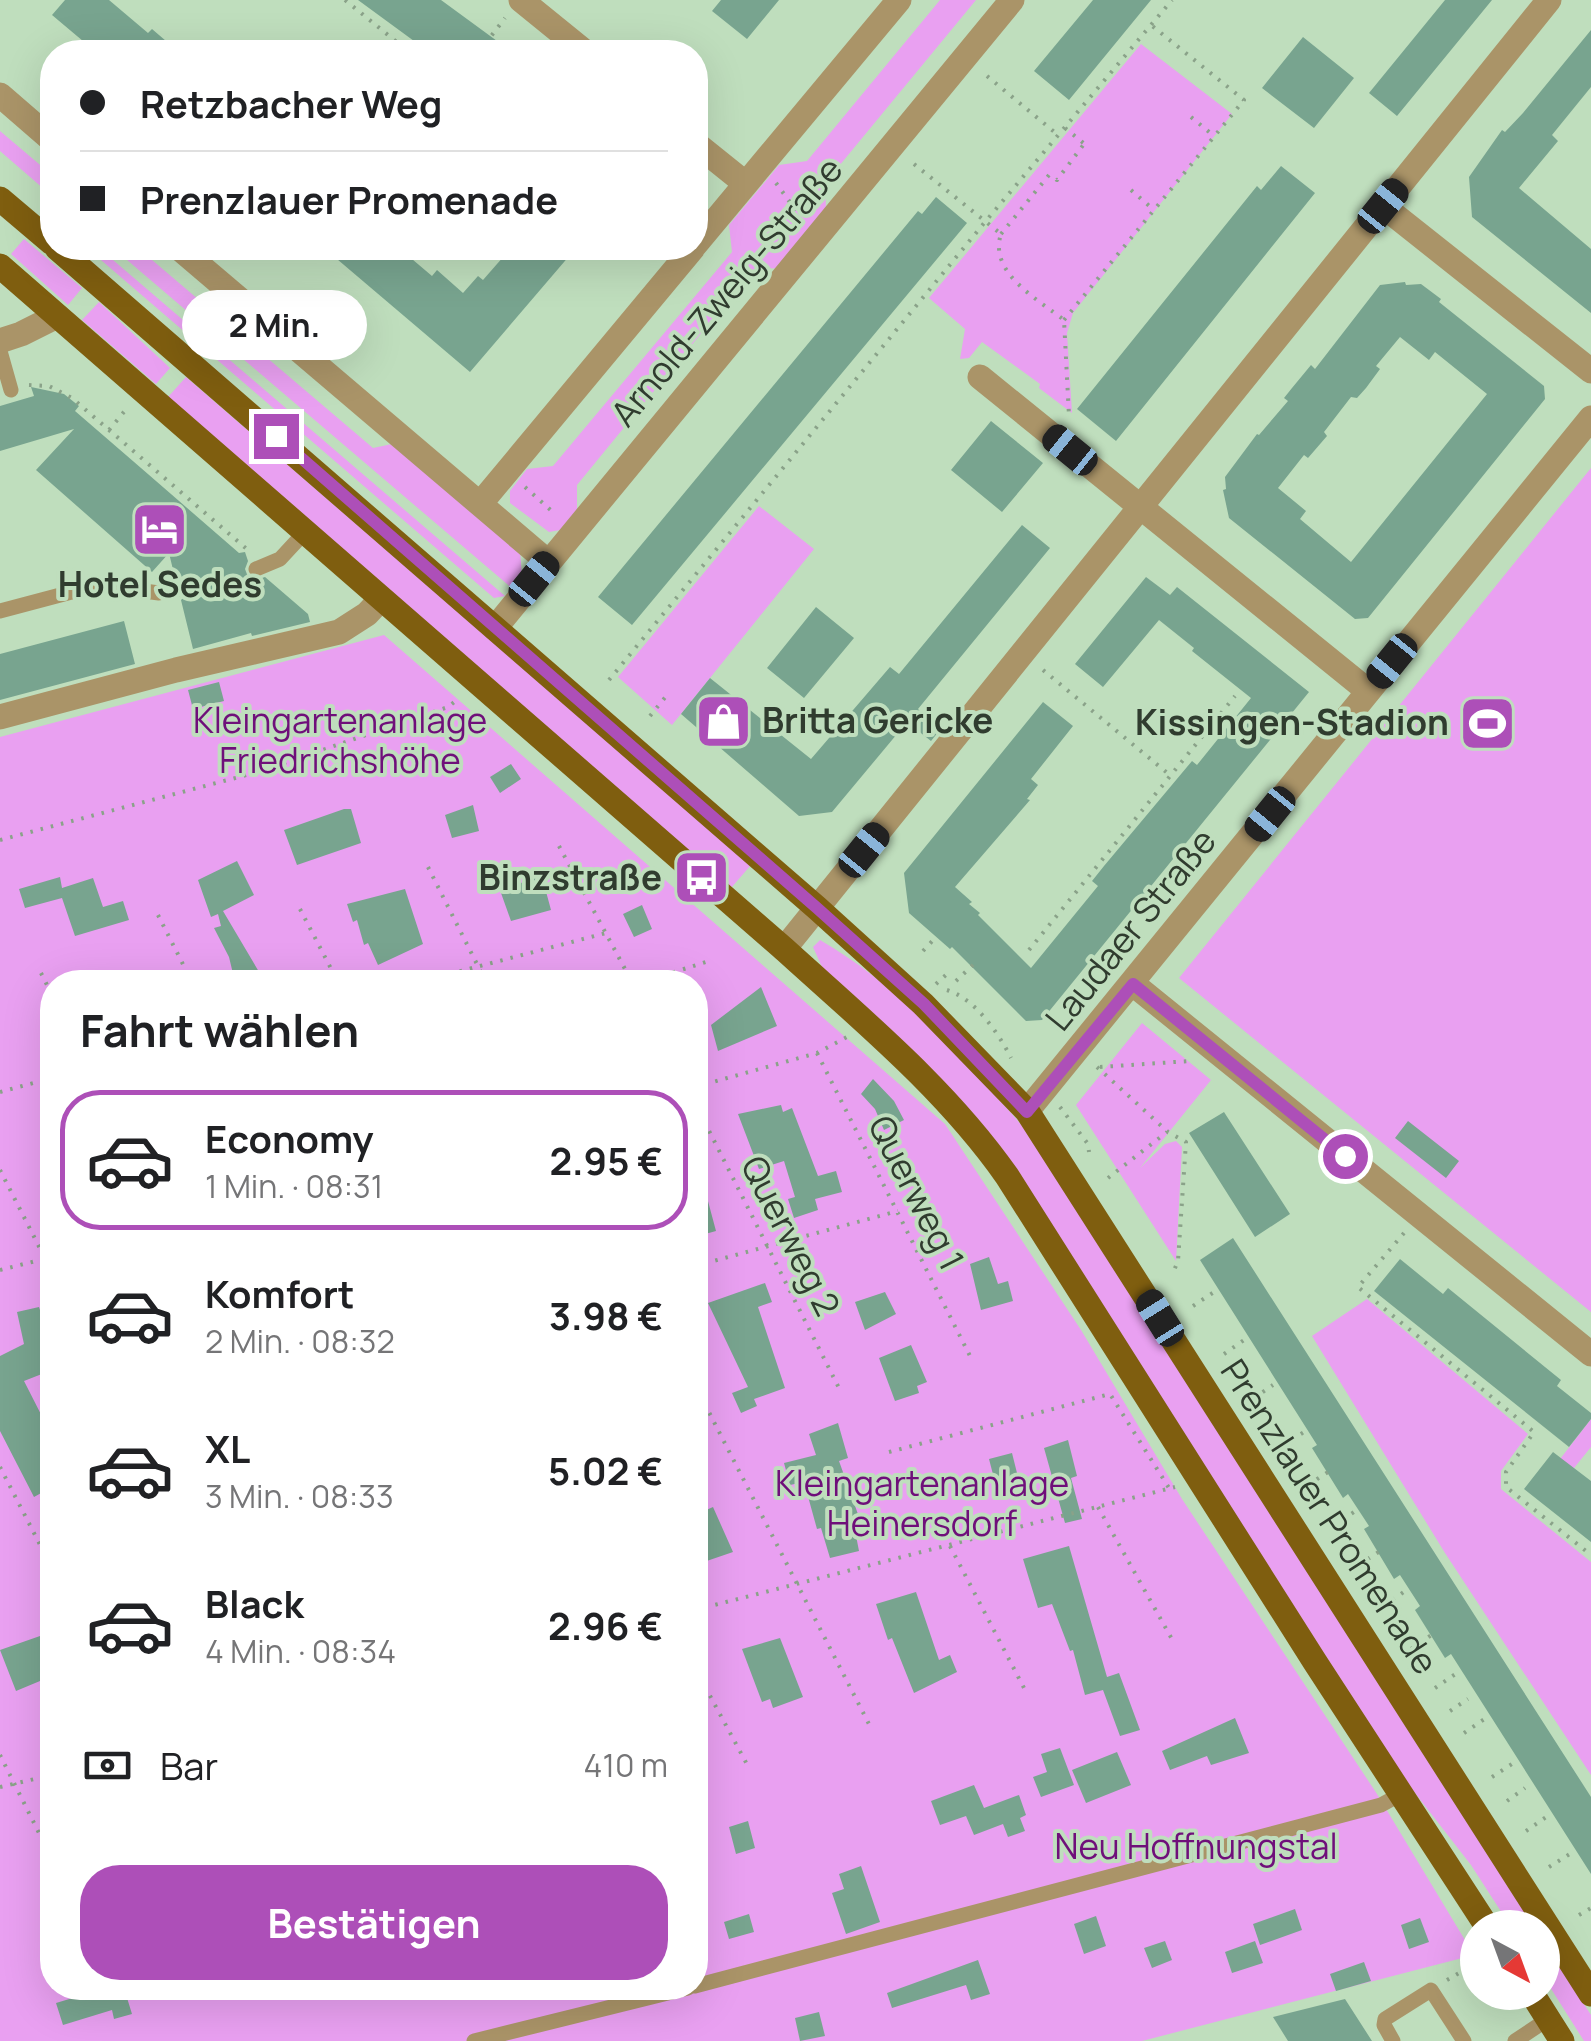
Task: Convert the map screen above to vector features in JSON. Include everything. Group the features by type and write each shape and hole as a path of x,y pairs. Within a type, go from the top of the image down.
{"main road":[{"name":"Prenzlauer Promenade","path":"0,199 40,232"},
{"name":"Prenzlauer Promenade","path":"72,260 817,908 924,1004 1027,1112 1591,1994"},
{"path":"0,266 784,949 922,1076 986,1146 1182,1483 1401,1794 1476,1910"}],"street":[{"name":"Arnold-Zweig-Straße","path":"708,232 758,180 899,0"},
{"name":"Arnold-Zweig-Straße","path":"495,628 1012,0"},
{"path":"784,949 1549,0"},
{"path":"513,9 565,40"},
{"path":"0,95 40,130"},
{"path":"708,150 758,180"},
{"path":"1383,206 1591,371"},
{"path":"193,260 548,562"},
{"name":"Arnold-Zweig-Straße","path":"480,504 682,260"},
{"path":"0,340 57,316"},
{"path":"980,377 1368,692"},
{"name":"Laudaer Straße","path":"1027,1112 1591,418"},
{"path":"0,717 339,632 368,614 381,599"},
{"path":"1133,984 1591,1354"}],"lane":[{"path":"0,351 11,390"},
{"path":"261,568 280,559 305,532"},
{"path":"0,611 98,584 159,593 178,590"},
{"path":"708,1983 1381,1805 1401,1794"},
{"path":"1393,2041 1384,2019 1431,1990 1464,2041"},
{"path":"474,2041 640,2000"},
{"path":"1515,2041 1555,2030"}],"path":[{"path":"345,0 394,40"},
{"path":"608,680 1172,0"},
{"path":"488,40 513,9"},
{"path":"1070,450 1064,320 1244,100 1151,26"},
{"path":"987,76 1058,136"},
{"path":"1191,117 1214,136"},
{"path":"1064,320 1010,277 998,240 1049,175 1056,180 1085,145 1065,128"},
{"path":"914,164 1001,234"},
{"path":"758,180 800,216"},
{"path":"1132,190 1154,210"},
{"path":"205,332 218,316"},
{"path":"11,390 39,384 72,398 261,568"},
{"path":"109,430 124,412"},
{"path":"518,480 566,525"},
{"path":"1043,670 1171,776"},
{"path":"650,716 668,695"},
{"path":"0,840 258,772 448,708 461,696"},
{"path":"1029,950 1235,696"},
{"path":"559,846 626,970"},
{"path":"428,867 480,970"},
{"path":"300,909 332,970"},
{"path":"158,915 186,970"},
{"path":"466,970 606,932"},
{"path":"924,951 936,936"},
{"path":"681,970 712,960"},
{"path":"956,981 974,964"},
{"path":"708,1083 817,1053 846,1038"},
{"name":"Querweg 1","path":"817,1053 970,1356"},
{"path":"1172,1275 1178,1262 1186,1142 1168,1132 1095,1065 1200,1061"},
{"path":"0,1092 40,1081"},
{"path":"1059,1105 1088,1144 1089,1152"},
{"name":"Querweg 2","path":"708,1130 842,1392"},
{"path":"1108,1178 1168,1132"},
{"path":"0,1170 40,1248"},
{"path":"708,1262 898,1211"},
{"path":"1407,1230 1358,1287 1534,1432 1506,1472 1506,1486 1591,1555"},
{"path":"0,1270 40,1259"},
{"path":"1193,1306 1214,1292"},
{"path":"1224,1354 1244,1340"},
{"path":"1254,1398 1273,1385"},
{"path":"708,1607 1182,1483 1110,1394 889,1452"},
{"path":"708,1410 872,1728"},
{"path":"1283,1445 1304,1432"},
{"path":"0,1467 40,1545"},
{"path":"1308,1485 1328,1472"},
{"path":"1098,1507 1173,1641"},
{"path":"1334,1525 1354,1512"},
{"path":"950,1546 1024,1688"},
{"path":"1359,1565 1380,1551"},
{"path":"1384,1606 1405,1591"},
{"path":"1411,1649 1433,1634"},
{"path":"1436,1688 1457,1674"},
{"path":"708,1693 748,1768"},
{"path":"1450,1710 1468,1699"},
{"path":"1464,1733 1486,1718"},
{"path":"0,1755 40,1835"},
{"path":"1492,1777 1515,1762"},
{"path":"0,1788 40,1778"},
{"path":"1507,1801 1524,1788"},
{"path":"1526,1830 1549,1815"},
{"path":"1549,1867 1572,1852"},
{"path":"1579,1916 1591,1908"},
{"path":"1431,1990 1460,1973"}],"green space":[{"path":"940,0 976,0 825,183 826,210 777,268 753,270 577,485 577,510 560,530 549,532 510,503 510,491 527,469 553,466 732,252 729,225 779,165 807,161"},
{"path":"1141,44 1232,114 1073,313 1067,333 1072,413 982,342 969,358 960,359 965,329 929,298"},
{"path":"0,131 40,165 40,186 0,151"},
{"path":"24,239 40,253 40,260 49,260 82,288 68,305 11,254"},
{"path":"101,260 113,260 505,596 494,598"},
{"path":"127,260 152,260 373,448 397,443 520,551 522,576 514,590"},
{"path":"99,302 170,368 156,384 82,320"},
{"path":"186,377 751,865 731,888 168,397"},
{"name":"Kissingen-Stadion","path":"1591,468 1591,1312 1179,978"},
{"path":"759,506 814,549 672,725 618,677"},
{"path":"384,635 945,1124 1081,1330 1182,1499 1377,1794 1460,1932 1460,1959 1142,2041 0,2041 0,737"},
{"path":"820,940 904,1002 955,1051 1025,1129 1524,1910 1500,1910 1471,1865 1408,1784 995,1143 822,967 813,947"},
{"path":"1142,1023 1211,1080 1140,1168 1165,1144 1176,1141 1182,1147 1176,1261 1076,1105"},
{"path":"1367,1299 1528,1434 1501,1471 1501,1489 1591,1562 1591,1775 1445,1553 1312,1336"},
{"path":"1591,1419 1591,1447 1570,1473 1557,1463"},
{"path":"1560,1967 1591,2015 1591,2041 1584,2041 1560,2003"}],"building":[{"path":"65,0 109,0 148,33 152,29 165,40 82,40 52,15"},
{"path":"358,0 441,0 496,40 413,40"},
{"path":"721,0 779,0 747,39 712,11"},
{"path":"1093,0 1151,0 1069,100 1034,71"},
{"path":"1445,0 1492,0 1397,116 1369,93"},
{"path":"1591,30 1591,87 1552,135 1558,141 1519,188 1591,249 1591,313 1472,217 1469,177 1502,130 1505,132 1523,113"},
{"path":"1303,37 1354,78 1314,128 1262,88"},
{"path":"1281,166 1315,193 1116,441 1077,409 1257,186 1261,190"},
{"path":"936,197 967,223 632,625 598,597 918,211 922,214"},
{"path":"338,260 413,260 432,276 437,270 463,293 478,276 483,280 500,260 566,260 470,372"},
{"path":"1421,284 1544,386 1545,399 1368,618 1355,619 1229,518 1223,490 1225,477 1288,401 1284,398 1311,365 1315,369 1380,285","holes":["1400,337 1429,360 1435,352 1487,394 1351,562 1300,519 1306,511 1278,488 1304,455 1308,458 1327,436 1324,432 1351,397 1357,398 1366,388 1380,369 1376,366"]},
{"path":"31,387 64,394 79,406 75,411 239,553 245,552 248,577 265,577 308,614 310,622 193,649 181,600 189,586 175,578 169,553 152,572 36,470 74,429 0,451 0,406 34,396"},
{"path":"991,421 1043,463 1002,512 951,470"},
{"path":"1022,525 1050,548 918,709 939,731 931,741 907,722 832,812 799,816 681,714 710,678 811,759 890,667 899,674"},
{"path":"1146,577 1170,595 1177,587 1309,692 1042,1020 1026,1021 952,947 909,913 904,873 1043,702 1073,726 1031,779 1038,785 1027,799 1030,800 955,887 1031,968 1098,886 1092,881 1104,866 1192,761 1197,765 1251,698 1192,651 1194,648 1159,620 1103,687 1075,664"},
{"path":"816,607 854,638 804,698 767,668"},
{"path":"124,621 135,664 0,700 0,654"},
{"path":"219,682 224,701 193,709 188,690"},
{"path":"511,764 521,779 500,793 490,777"},
{"path":"473,805 479,831 452,838 445,815"},
{"path":"351,809 361,843 297,865 284,830"},
{"path":"237,861 254,895 223,911 258,970 232,970 214,928 221,926 218,914 211,917 198,880"},
{"path":"541,873 551,910 511,921 501,893"},
{"path":"60,877 62,888 93,878 103,907 123,901 129,920 75,936 62,898 25,908 19,889"},
{"path":"405,889 423,944 378,965 368,943 364,945 357,920 353,922 347,904"},
{"path":"642,905 652,929 634,937 623,914"},
{"path":"761,987 777,1026 718,1051 711,1025"},
{"path":"873,1079 894,1101 904,1120 884,1130 875,1109 861,1094"},
{"path":"781,1105 783,1112 792,1108 818,1176 836,1171 842,1192 815,1199 818,1210 794,1218 788,1199 795,1197 784,1161 759,1169 738,1114"},
{"path":"1224,1112 1290,1214 1255,1237 1189,1133"},
{"path":"1408,1121 1459,1161 1446,1178 1395,1138"},
{"path":"708,1201 716,1231 708,1233"},
{"path":"1233,1238 1591,1797 1591,1874 1451,1654 1445,1658 1415,1610 1420,1606 1400,1575 1394,1579 1364,1529 1369,1526 1348,1494 1343,1498 1312,1448 1317,1445 1200,1260"},
{"path":"989,1257 998,1284 1008,1281 1013,1301 981,1310 970,1264"},
{"path":"1400,1259 1443,1294 1448,1288 1561,1380 1557,1386 1591,1413 1591,1419 1569,1447 1374,1291"},
{"path":"765,1283 772,1302 758,1307 785,1388 754,1399 757,1406 741,1413 732,1393 748,1387 708,1303"},
{"path":"885,1292 896,1314 865,1330 855,1302"},
{"path":"39,1307 40,1310 40,1375 24,1381 40,1412 40,1494 34,1497 0,1431 0,1356 24,1344 17,1312"},
{"path":"911,1345 927,1382 917,1386 919,1393 895,1401 879,1358"},
{"path":"838,1423 848,1458 839,1461 859,1517 853,1520 859,1551 830,1558 804,1482 790,1485 784,1463 816,1455 809,1434"},
{"path":"1068,1440 1077,1476 1071,1478 1082,1519 1065,1523 1044,1448"},
{"path":"1553,1452 1591,1481 1591,1542 1524,1489"},
{"path":"1012,1453 1016,1487 997,1490 989,1459"},
{"path":"713,1507 733,1552 708,1561 708,1509"},
{"path":"1069,1546 1107,1677 1119,1673 1140,1730 1120,1736 1103,1690 1085,1695 1073,1650 1070,1651 1052,1604 1038,1608 1023,1559"},
{"path":"916,1592 939,1660 950,1655 957,1672 914,1693 892,1638 888,1640 876,1604"},
{"path":"40,1636 40,1681 16,1691 0,1650"},
{"path":"780,1638 803,1697 773,1708 770,1699 762,1702 742,1649"},
{"path":"1235,1718 1249,1753 1211,1765 1207,1756 1170,1770 1162,1751"},
{"path":"1060,1748 1074,1785 1041,1797 1033,1777 1047,1772 1041,1754"},
{"path":"1117,1752 1131,1785 1086,1803 1072,1770"},
{"path":"974,1785 984,1808 1019,1795 1026,1815 1020,1818 1025,1831 1008,1837 1003,1824 974,1835 966,1816 940,1825 931,1801"},
{"path":"748,1821 755,1848 736,1854 729,1827"},
{"path":"861,1866 880,1922 846,1934 832,1893 844,1889 839,1874"},
{"path":"1295,1909 1302,1930 1260,1945 1253,1924"},
{"path":"749,1914 754,1932 729,1939 724,1922"},
{"path":"1096,1916 1106,1946 1084,1954 1074,1924"},
{"path":"1420,1918 1429,1942 1409,1949 1401,1925"},
{"path":"1165,1941 1172,1960 1152,1968 1144,1948"},
{"path":"1255,1941 1263,1963 1232,1973 1225,1952"},
{"path":"978,1960 990,1994 971,2000 966,1985 892,2008 887,1993"},
{"path":"1364,1962 1371,1981 1336,1991 1330,1974"},
{"path":"1345,1999 1372,2041 1288,2041 1273,2017"},
{"path":"128,2000 132,2014 114,2019 112,2010 63,2025 56,2003"},
{"path":"819,2012 825,2036 800,2041 795,2018"}],"place":[{"name":"Hotel Sedes","path":"160,529"},
{"name":"Britta Gericke","path":"723,721"},
{"name":"Kissingen-Stadion","path":"1488,723"},
{"name":"Binzstraße","path":"701,878"}],"route":[{"path":"276,436 924,1004 1027,1112 1133,984 1345,1156"}],"park label":[{"name":"Kleingartenanlage Friedrichshöhe","path":"340,741"},
{"name":"Kleingartenanlage Heinersdorf","path":"922,1504"},
{"name":"Neu Hoffnungstal","path":"1196,1847"}]}
